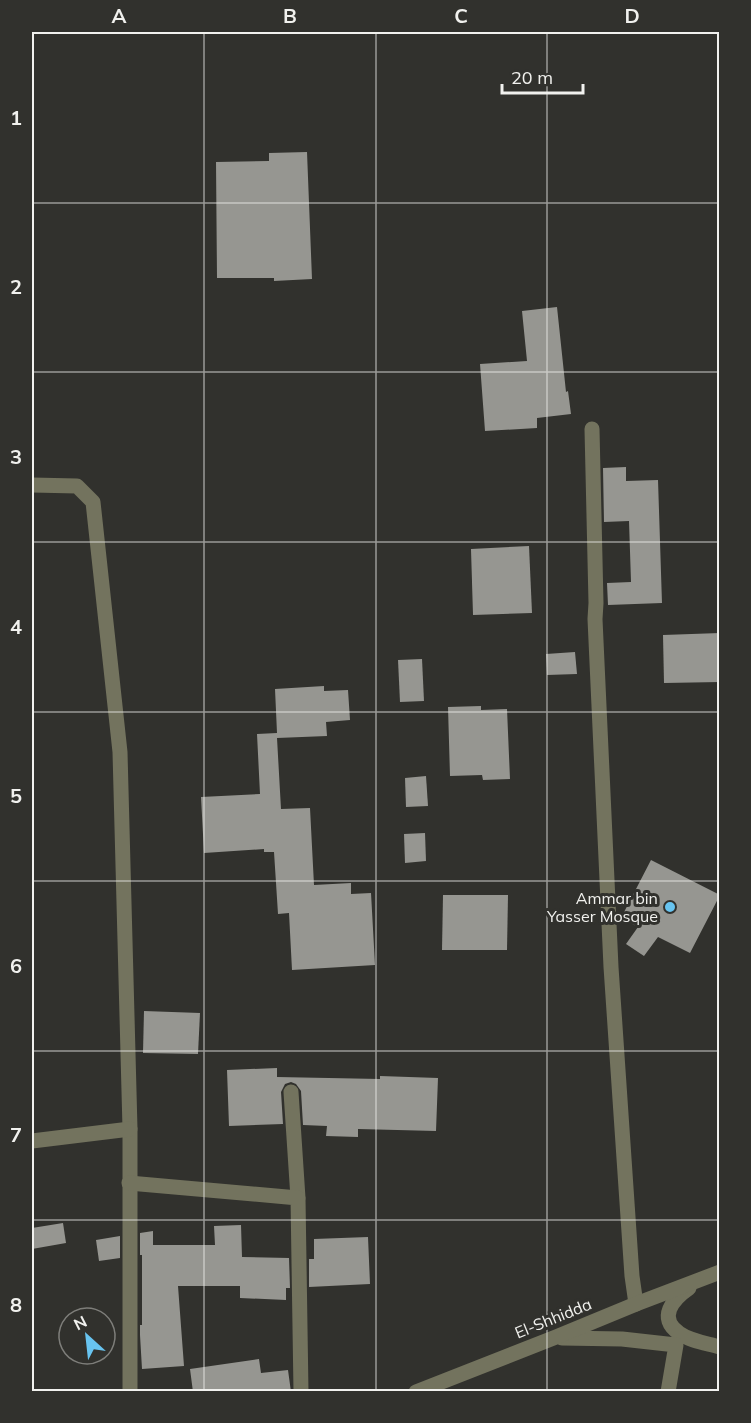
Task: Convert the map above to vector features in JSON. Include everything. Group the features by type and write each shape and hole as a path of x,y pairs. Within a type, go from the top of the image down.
{"street":[{"path":"592,429 595,619 611,967 631,1264 636,1304"},
{"path":"32,485 78,486 93,502 120,752 130,1129 130,1392"},
{"path":"291,1092 298,1198 301,1392"},
{"path":"32,1141 130,1129"},
{"path":"129,1183 298,1198"},
{"path":"720,1272 686,1289 675,1299 669,1308 668,1316 670,1324 677,1332 720,1349"},
{"name":"El-Shhidda","path":"416,1392 704,1278"},
{"path":"556,1337 622,1339 720,1349"},
{"path":"668,1392 676,1345"}],"building":[{"path":"307,152 312,279 274,281 274,278 217,278 216,162 269,161 269,153"},
{"path":"557,307 566,392 568,391 571,414 537,418 537,428 485,431 480,364 527,361 522,311"},
{"path":"626,467 626,481 658,480 662,603 608,605 607,583 631,582 629,521 604,522 603,468"},
{"path":"529,546 532,613 473,615 471,549"},
{"path":"720,633 720,682 664,683 663,635"},
{"path":"575,652 577,674 547,675 546,654"},
{"path":"422,659 424,701 400,702 398,660"},
{"path":"324,686 324,691 348,690 350,720 326,722 327,736 277,738 281,809 310,808 314,885 351,883 351,894 371,893 375,965 292,970 289,913 278,914 274,852 264,852 264,849 204,853 201,797 260,794 257,734 277,733 275,689"},
{"path":"481,706 481,710 507,709 510,779 483,780 482,775 450,776 448,707"},
{"path":"426,776 428,806 406,807 405,778"},
{"path":"425,833 426,861 405,863 404,834"},
{"name":"Ammar bin Yasser Mosque","path":"651,860 720,895 690,953 658,937 644,956 626,944 638,927 621,918"},
{"path":"443,895 508,895 507,950 442,950"},
{"path":"144,1011 200,1013 198,1054 143,1053"},
{"path":"277,1068 277,1077 438,1078 436,1131 358,1129 358,1137 326,1136 327,1126 303,1125 301,1091 296,1084 291,1082 285,1084 281,1092 283,1124 229,1126 227,1070"},
{"path":"63,1223 66,1243 32,1249 32,1228"},
{"path":"241,1225 242,1257 289,1258 290,1288 286,1288 286,1300 240,1298 240,1286 178,1286 184,1366 142,1369 140,1233 153,1231 153,1245 215,1245 214,1226"},
{"path":"120,1236 120,1258 99,1261 96,1240"},
{"path":"368,1237 370,1284 309,1287 309,1259 314,1259 314,1239"},
{"path":"259,1359 261,1373 288,1370 291,1392 193,1392 190,1369"}],"place":[{"name":"Ammar bin Yasser Mosque","path":"670,907"}]}
